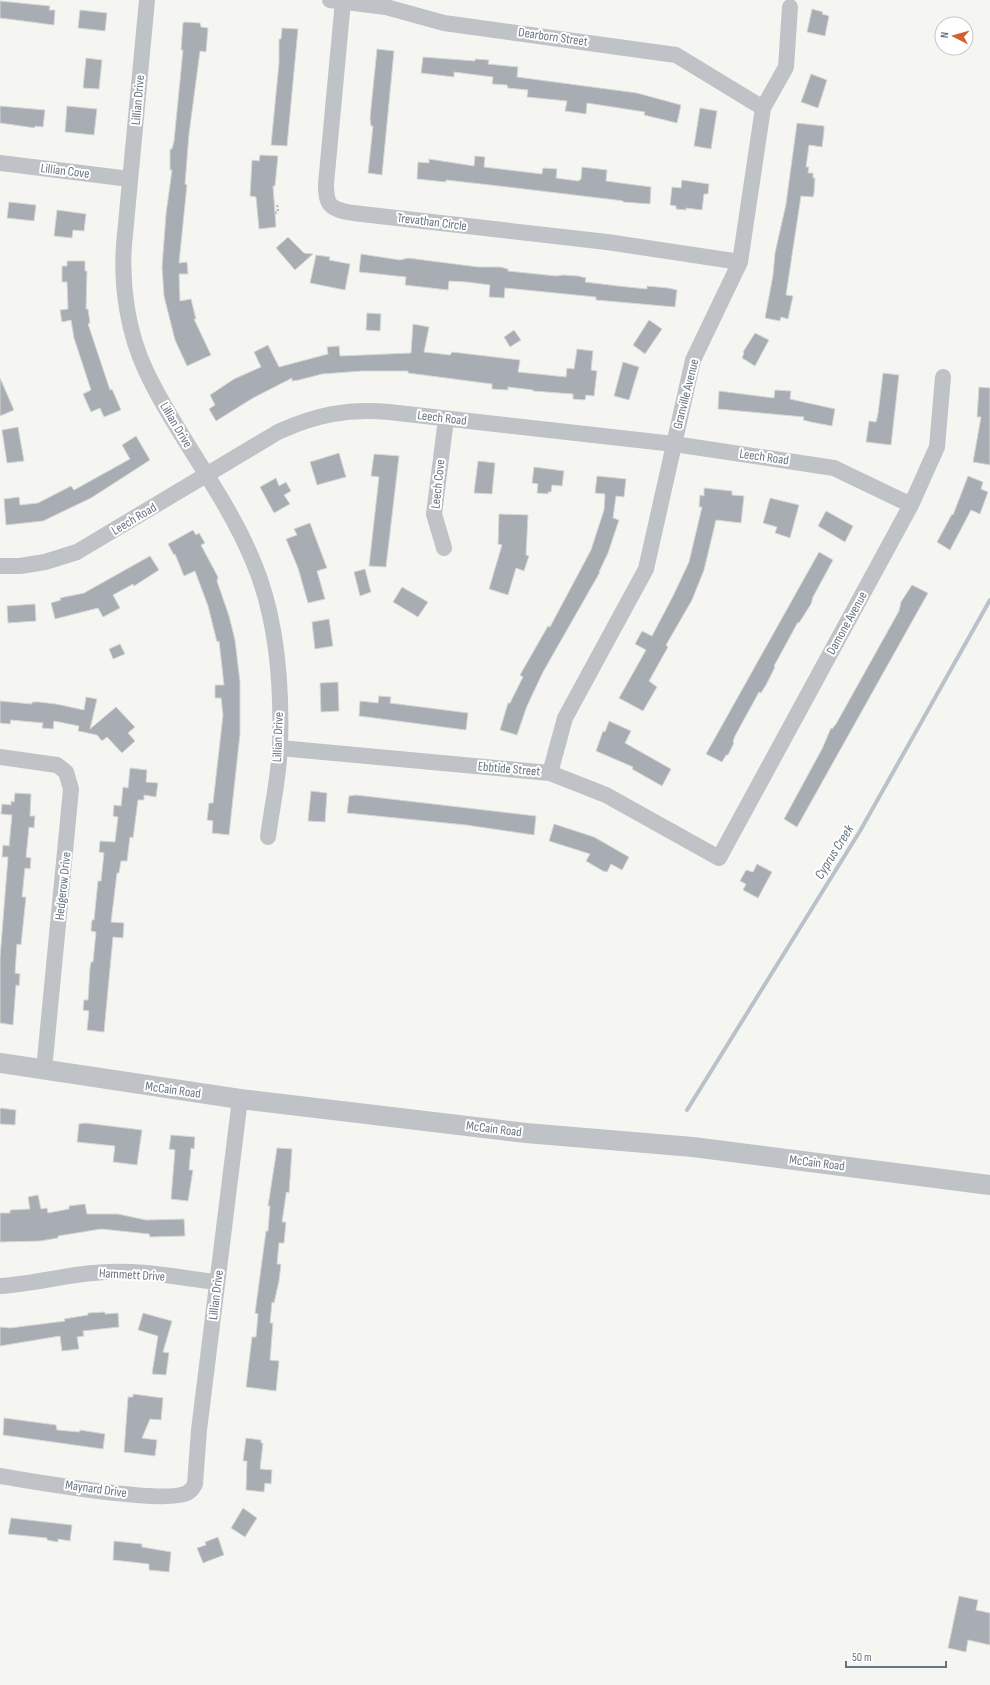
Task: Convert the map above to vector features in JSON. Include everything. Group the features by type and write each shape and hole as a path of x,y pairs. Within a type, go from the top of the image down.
{"street":[{"name":"Lillian Drive","path":"147,0 123,269 126,300 133,335 145,370 170,416 207,475 243,538 261,582 268,604 274,632 280,748 268,837"},
{"name":"Dearborn Street","path":"337,1 386,7 444,23 676,55 763,108"},
{"name":"Trevathan Circle","path":"337,1 326,184 326,199 330,205 336,209 353,213 607,242 740,262"},
{"name":"Granville Avenue","path":"550,773 565,718 646,569 693,360 740,262 763,108 786,67 790,7"},
{"name":"Lillian Cove","path":"0,163 130,179"},
{"name":"Damone Avenue","path":"719,858 911,505 937,447 943,377"},
{"name":"Leech Road","path":"0,566 20,566 45,562 73,553 107,535 278,432 302,421 337,412 369,411 674,444 834,468 911,505"},
{"name":"Leech Cove","path":"444,548 434,514 446,419"},
{"name":"Ebbtide Street","path":"280,748 550,773 606,795 719,858"},
{"name":"Hedgerow Drive","path":"0,757 57,765 66,772 71,789 44,1070"},
{"name":"McCain Road","path":"0,1063 240,1099 526,1133 693,1147 990,1185"},
{"name":"Lillian Drive","path":"192,1490 195,1484 199,1430 240,1099"},
{"name":"Hammett Drive","path":"0,1286 111,1272 217,1282"},
{"name":"Maynard Drive","path":"0,1476 147,1496 179,1496 192,1490"}],"path":[{"path":"275,213 278,212 277,203"}],"building":[{"path":"0,1 50,6 49,10 55,10 54,25 0,18"},
{"path":"812,9 823,12 822,14 829,16 825,36 807,32"},
{"path":"80,10 107,13 105,31 78,28"},
{"path":"183,23 200,23 201,27 208,28 206,52 200,51 189,134 185,184 187,185 179,263 187,262 188,274 179,274 180,301 191,299 196,319 194,319 211,355 187,366 175,340 164,296 162,267 166,214 172,170 170,170 170,149 172,149 174,141 183,50 181,50"},
{"path":"282,28 298,29 287,146 271,145 279,63 279,39 281,39"},
{"path":"377,49 394,51 382,175 368,173 373,126 371,126 370,118"},
{"path":"423,57 475,61 475,59 489,60 488,64 518,67 517,77 637,93 681,105 677,123 644,115 645,112 587,103 586,114 565,111 567,101 527,97 528,90 508,88 507,85 492,84 493,77 454,72 454,77 421,73"},
{"path":"86,58 102,60 99,89 83,88"},
{"path":"811,74 827,80 818,108 801,102"},
{"path":"0,106 45,110 43,127 35,126 35,128 0,123"},
{"path":"67,106 97,109 94,135 65,132"},
{"path":"700,108 717,111 711,149 694,146"},
{"path":"797,123 824,126 824,132 822,147 809,145 806,167 809,167 808,173 813,173 813,178 815,178 814,194 813,197 801,196 786,295 793,296 788,319 781,317 780,321 765,318 773,275 775,253 786,204"},
{"path":"260,155 278,156 275,186 273,186 276,227 259,229 256,197 250,196 252,160 259,161"},
{"path":"475,156 485,157 484,167 542,174 543,168 557,169 556,178 578,181 581,179 582,167 607,170 606,181 651,187 650,204 446,180 446,182 417,179 418,162 429,163 429,159 474,166"},
{"path":"682,180 709,184 708,194 704,194 702,210 686,208 686,210 676,209 676,206 670,205 672,187 681,188"},
{"path":"9,202 36,205 34,221 7,218"},
{"path":"57,210 86,214 84,231 73,230 72,238 54,236"},
{"path":"288,237 304,253 313,254 295,270 276,248"},
{"path":"361,254 400,260 408,258 478,267 500,267 508,269 508,271 556,276 578,276 586,278 585,282 618,286 647,289 647,286 668,288 677,290 675,307 596,300 596,297 505,288 504,298 489,297 490,285 467,282 449,281 448,290 405,285 406,277 359,272"},
{"path":"316,255 330,257 329,260 350,264 345,290 310,283"},
{"path":"67,261 85,261 85,271 87,271 86,309 88,309 90,323 88,324 110,390 112,389 121,410 104,417 100,408 91,412 83,394 91,390 74,338 71,320 62,322 60,310 68,309 67,282 62,282 62,266 67,266"},
{"path":"367,313 381,314 380,331 366,330"},
{"path":"649,320 662,329 645,354 633,345"},
{"path":"413,324 429,327 424,352 450,355 452,352 520,360 518,372 566,377 567,368 574,369 577,349 593,351 591,370 597,371 594,396 586,395 585,400 573,399 573,394 533,391 508,387 508,390 492,389 492,384 408,373 408,371 362,371 322,374 292,381 292,378 253,398 216,421 209,409 215,405 210,395 234,379 261,367 254,352 268,345 279,367 328,354 327,347 339,346 340,356 411,353"},
{"path":"514,330 521,340 510,347 504,337"},
{"path":"755,333 769,340 755,366 742,358 743,352"},
{"path":"623,362 639,367 629,400 614,396"},
{"path":"883,373 899,375 891,445 866,442 869,421 876,422 878,414"},
{"path":"0,378 14,410 0,416"},
{"path":"979,387 990,388 990,465 973,462 981,417 977,417"},
{"path":"775,390 791,391 790,399 835,409 832,426 803,420 804,417 718,409 719,391 774,398"},
{"path":"18,427 24,461 7,463 2,430"},
{"path":"136,436 150,460 91,498 43,521 6,525 4,499 19,497 20,505 38,503 71,486 74,490 130,459 122,445"},
{"path":"339,453 346,477 317,485 310,462"},
{"path":"374,454 399,456 386,567 369,566 379,477 371,476"},
{"path":"478,461 495,463 492,494 474,493"},
{"path":"534,467 564,471 562,486 552,485 551,492 548,492 548,494 537,493 538,484 532,483"},
{"path":"597,476 626,479 624,497 616,496 613,518 619,520 608,553 600,572 543,672 527,706 517,735 500,730 508,703 510,703 523,677 520,675 548,626 550,627 591,550 604,510 605,494 595,493"},
{"path":"968,476 983,482 981,489 988,492 980,514 971,510 950,550 937,542 952,514 953,515"},
{"path":"276,478 279,486 286,482 291,491 284,495 290,504 274,513 260,487"},
{"path":"704,488 732,491 732,495 744,496 741,523 716,520 704,570 692,600 666,645 668,647 649,681 657,687 643,711 619,698 646,650 635,644 642,631 652,636 689,562 702,507 699,507 700,495 704,496"},
{"path":"770,498 799,505 790,538 775,533 777,527 763,523"},
{"path":"826,511 853,526 845,542 818,526"},
{"path":"499,514 528,515 526,555 529,556 524,571 516,568 508,595 489,589 502,545 498,544"},
{"path":"310,523 327,568 317,571 325,599 308,603 298,568 286,539 297,535 294,529"},
{"path":"193,530 196,535 199,533 205,543 201,545 218,577 217,581 229,616 235,640 240,682 240,734 229,835 212,833 213,821 207,820 209,803 213,803 223,715 221,698 215,698 215,685 224,685 219,641 217,642 208,606 195,571 184,576 175,554 174,555 168,544"},
{"path":"819,552 833,560 813,597 811,604 799,623 798,622 774,666 775,667 766,685 761,693 759,692 735,736 734,743 728,755 726,755 722,762 706,754"},
{"path":"150,556 159,570 134,586 133,584 113,595 120,608 103,617 98,608 55,619 51,603 61,600 60,598 84,593"},
{"path":"365,569 371,592 360,596 354,572"},
{"path":"912,585 928,593 797,827 784,819 822,749 831,728 832,729 836,724 899,611 901,602"},
{"path":"402,587 428,602 418,617 393,602"},
{"path":"35,604 36,621 8,623 7,606"},
{"path":"329,619 333,646 315,649 312,622"},
{"path":"120,644 125,654 113,659 109,649"},
{"path":"338,682 339,711 321,712 320,683"},
{"path":"379,696 391,697 390,703 468,713 466,730 359,716 360,701 378,703"},
{"path":"86,697 97,699 90,729 116,707 135,727 128,733 135,741 122,753 107,737 102,741 97,735 78,731 79,726 54,721 53,729 42,728 43,723 11,720 10,724 0,723 0,701 32,704 32,702 39,702 84,710"},
{"path":"609,721 631,731 625,743 671,769 662,786 632,769 633,767 596,751 603,731 605,732"},
{"path":"130,768 147,770 146,782 158,783 156,797 144,795 144,800 138,800 133,838 130,837 127,861 121,861 119,873 117,873 111,922 124,923 123,938 113,937 104,1032 87,1030 89,1011 83,1010 84,1000 88,1000 90,968 91,962 93,962 96,932 91,931 92,920 94,920 98,881 101,881 104,853 99,852 100,841 115,842 118,817 113,816 114,805 121,806 123,787 128,788"},
{"path":"311,791 327,793 325,822 308,821"},
{"path":"15,793 31,794 30,816 35,816 34,828 29,827 26,857 31,858 30,869 25,868 22,897 26,897 21,945 17,944 15,973 20,974 19,986 16,985 13,1025 0,1023 0,958 8,857 2,857 3,845 9,846 12,815 1,814 2,804 11,805 11,801 14,802"},
{"path":"356,795 536,816 534,835 466,825 347,813 349,796"},
{"path":"554,824 594,837 629,857 622,870 611,864 607,872 603,871 586,861 590,854 549,841"},
{"path":"757,864 772,872 758,898 743,890 746,884 740,881 746,870 753,872"},
{"path":"0,1108 16,1110 15,1125 0,1124"},
{"path":"85,1123 142,1130 137,1165 113,1162 115,1146 77,1142 79,1124"},
{"path":"171,1135 195,1137 194,1149 191,1148 189,1170 193,1170 188,1201 171,1199 175,1150 169,1149"},
{"path":"277,1148 292,1149 289,1193 286,1192 282,1222 286,1222 284,1243 279,1243 277,1264 281,1264 274,1303 272,1302 270,1323 273,1323 270,1360 279,1361 276,1391 246,1387 252,1337 256,1337 258,1314 255,1313 266,1231 268,1231 270,1206 268,1206"},
{"path":"38,1195 41,1209 47,1208 48,1213 69,1209 69,1206 85,1204 87,1214 118,1214 146,1220 184,1219 185,1236 150,1237 149,1234 101,1229 58,1236 58,1238 40,1241 0,1242 0,1213 10,1213 10,1210 30,1209 28,1197"},
{"path":"105,1312 105,1314 118,1313 119,1327 83,1331 84,1336 77,1337 79,1349 62,1351 60,1336 0,1346 0,1327 10,1328 65,1321 64,1319 88,1315 88,1313"},
{"path":"143,1313 172,1321 163,1352 169,1353 166,1375 152,1374 158,1336 138,1330"},
{"path":"133,1394 163,1398 161,1420 150,1419 142,1438 157,1440 155,1456 124,1452 128,1397 133,1397"},
{"path":"4,1418 56,1425 57,1430 79,1432 80,1430 105,1434 103,1449 3,1435"},
{"path":"246,1438 261,1440 261,1443 263,1443 260,1469 272,1470 271,1484 265,1483 264,1492 246,1490 247,1461 243,1461"},
{"path":"243,1508 257,1518 245,1537 231,1528"},
{"path":"11,1518 72,1525 70,1541 58,1539 58,1542 47,1540 47,1538 8,1534"},
{"path":"218,1537 224,1555 203,1563 197,1548 206,1545 205,1542"},
{"path":"114,1541 142,1544 142,1547 171,1552 169,1572 149,1570 149,1564 113,1560"},
{"path":"959,1596 978,1600 976,1610 990,1613 990,1645 968,1640 966,1652 948,1648"}],"waterway":[{"name":"Cyprus Creek","path":"687,1110 860,831 990,600"}]}
